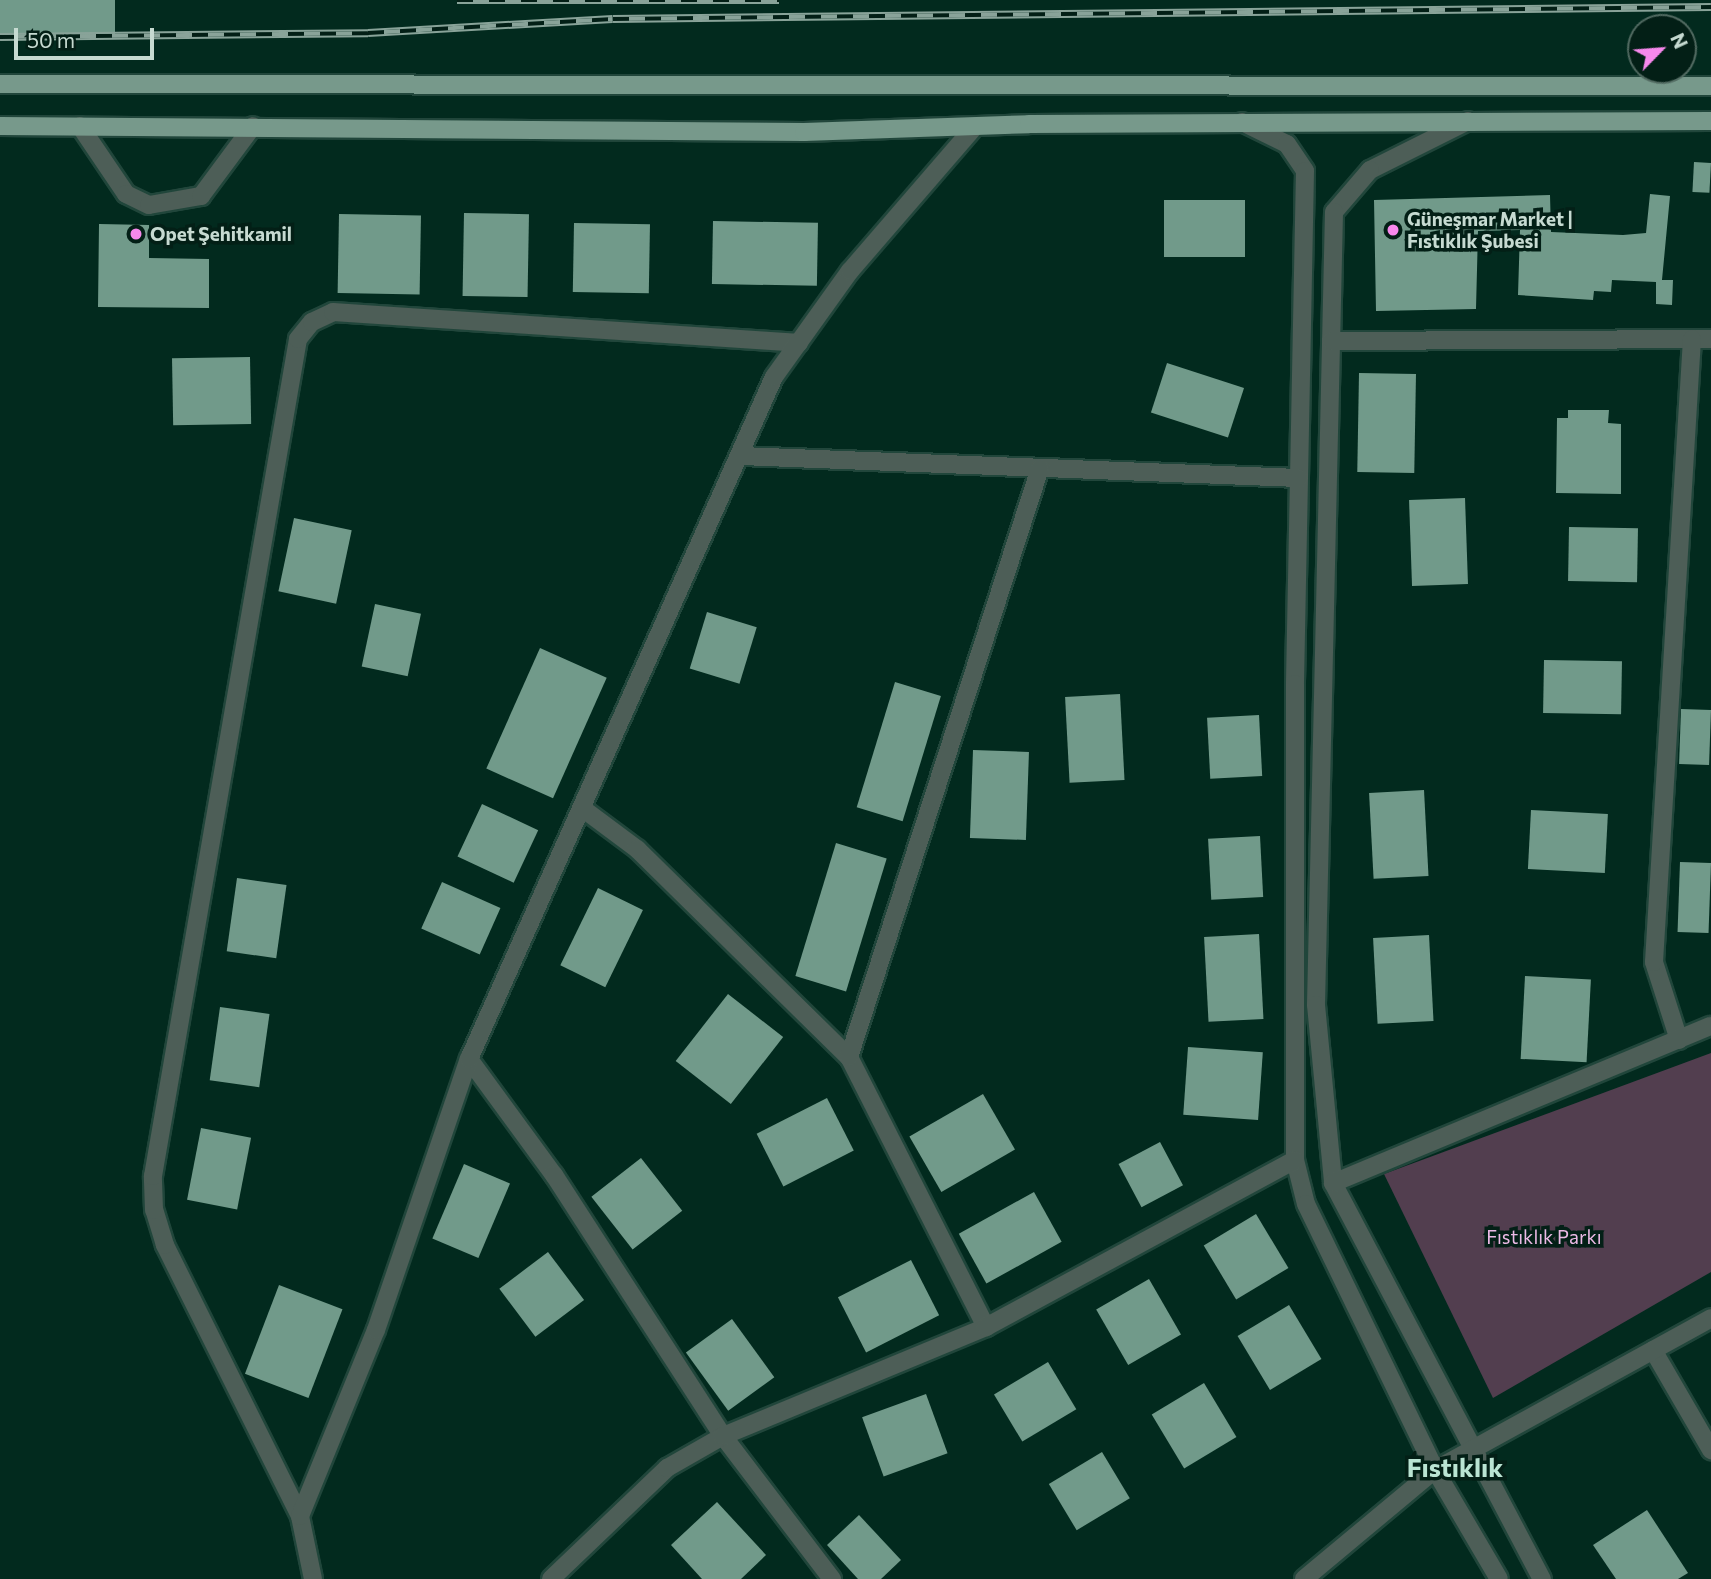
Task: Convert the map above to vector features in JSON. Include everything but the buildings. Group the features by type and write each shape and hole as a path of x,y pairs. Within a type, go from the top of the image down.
{"main road":[{"path":"0,84 1711,86"},
{"path":"0,126 804,132 1242,122 1711,121"}],"street":[{"path":"1468,121 1370,170 1334,212 1316,1005 1333,1183 1468,1450 1542,1579"},
{"path":"1242,122 1287,145 1305,171 1299,478 1295,1160 1306,1203 1435,1470 1499,1579"},
{"path":"80,126 126,194 149,205 201,196 253,126"},
{"path":"300,1516 376,1330 469,1059 775,377 850,271 975,126"},
{"path":"313,1579 300,1516 165,1245 153,1187 298,339 312,322 333,312 799,343"},
{"path":"1331,341 1711,339"},
{"path":"1679,1040 1654,962 1692,340"},
{"path":"741,456 1299,478"},
{"path":"849,1057 1040,468"},
{"path":"582,808 637,849 849,1057 986,1326"},
{"path":"1333,1183 1711,1026"},
{"path":"469,1059 554,1175 723,1436 832,1579"},
{"path":"551,1579 667,1468 723,1436 986,1326 1295,1160"},
{"path":"1304,1579 1435,1470 1711,1318"},
{"path":"1653,1350 1711,1450"}],"green space":[{"name":"Fıstıklık Parkı","path":"1711,1053 1711,1272 1493,1398 1384,1174"}],"railway":[{"path":"457,0 779,0"},
{"path":"0,37 368,33 613,19 1711,7"}],"place":[{"name":"Güneşmar Market | Fıstıklık Şubesi","path":"1393,230"},
{"name":"Opet Şehitkamil","path":"136,234"}],"district":[{"name":"Fıstıklık","path":"1455,1467"}]}
